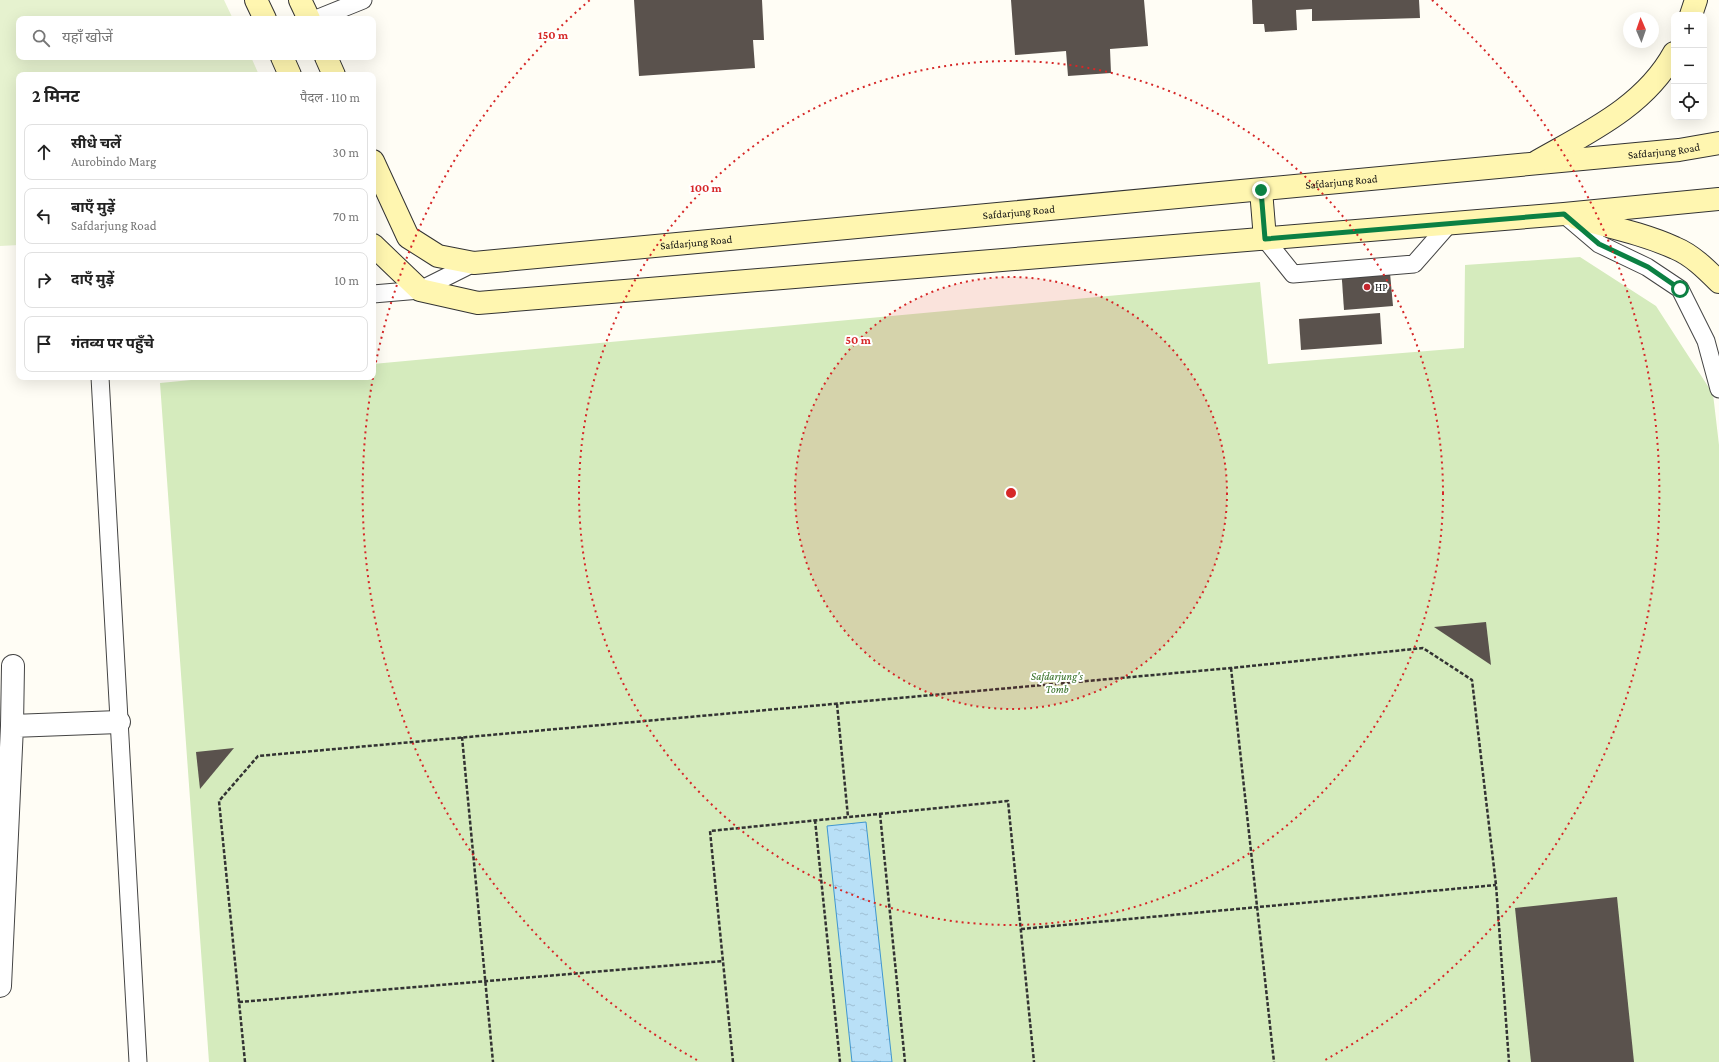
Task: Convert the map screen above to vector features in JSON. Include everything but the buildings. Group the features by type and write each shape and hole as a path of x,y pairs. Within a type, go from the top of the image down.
{"main road":[{"path":"256,0 264,16"},
{"path":"300,0 307,16"},
{"path":"1692,12 1696,0"},
{"path":"1532,164 1610,120 1645,93 1665,69 1671,58"},
{"path":"283,60 289,72"},
{"path":"327,60 333,72"},
{"name":"Safdarjung Road","path":"376,168 408,237 438,256 474,263 1679,150 1719,143"},
{"path":"1261,190 1265,239"},
{"path":"376,248 420,290 478,303 1450,224 1719,199"},
{"path":"1564,214 1641,235 1676,248 1703,266 1719,282"}],"street":[{"path":"0,986 12,726 13,666"},
{"path":"12,726 119,722"}],"lane":[{"path":"323,16 363,0"},
{"path":"1564,214 1599,244 1648,267 1680,289 1706,342 1719,389"},
{"path":"1265,239 1293,274 1414,264 1450,224"},
{"path":"376,294 420,290 474,263"},
{"path":"100,380 138,1062"}],"path":[{"path":"245,1062 219,801 258,756 1232,668 1423,648 1472,680 1496,885 1509,1062"},
{"path":"1232,668 1274,1062"},
{"path":"837,704 848,817"},
{"path":"462,738 493,1062"},
{"path":"733,1062 710,831 1008,801 1034,1062"},
{"path":"880,814 905,1062"},
{"path":"815,820 840,1062"},
{"path":"1021,929 1496,885"},
{"path":"239,1002 723,961"}],"green space":[{"path":"0,0 224,0 232,16 16,16 16,60 252,60 258,72 16,72 16,245 0,246"},
{"name":"Safdarjung's Tomb","path":"1580,257 1656,306 1713,394 1719,445 1719,1062 209,1062 160,383 191,380 376,380 376,364 1260,282 1268,364 1464,348 1465,265"}],"water":[{"path":"866,822 892,1062 852,1062 827,826"}],"place":[{"name":"HP","path":"1367,287"}],"route":[{"path":"1261,190 1265,239 1564,214 1599,244 1648,267 1680,289"}]}
